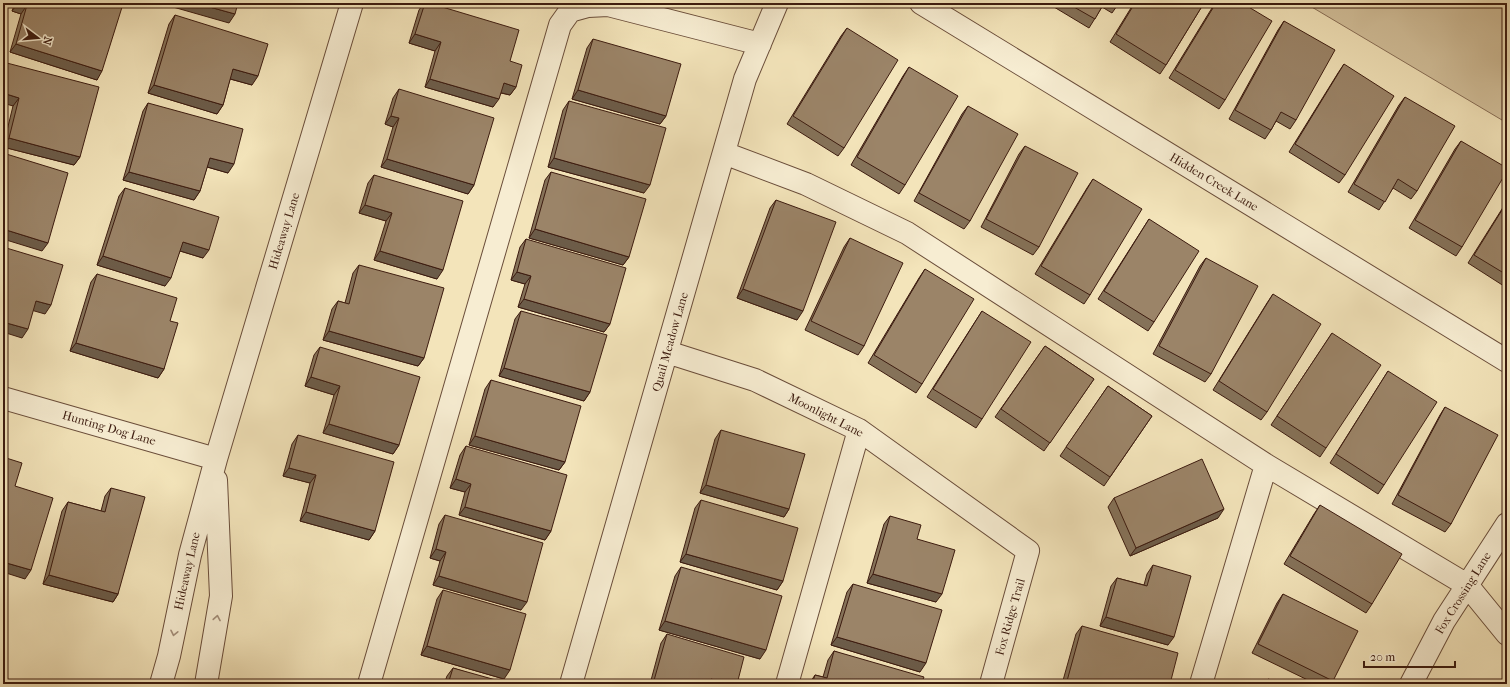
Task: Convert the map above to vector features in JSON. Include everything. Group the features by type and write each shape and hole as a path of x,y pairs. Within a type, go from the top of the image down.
{"street":[{"name":"Hideaway Lane","path":"161,684 169,656 190,555 216,459 352,3"},
{"name":"Quail Meadow Lane","path":"571,684 745,79 778,3"},
{"name":"Hidden Creek Lane","path":"921,3 1507,361"},
{"path":"369,684 560,25 570,11 588,6 608,5 760,44"},
{"path":"724,153 806,184 907,232 1266,465 1467,585 1507,634"},
{"name":"Moonlight Lane","path":"667,352 755,380 859,430 1028,551"},
{"name":"Hunting Dog Lane","path":"3,398 216,459"},
{"path":"787,684 859,430"},
{"name":"Hideaway Lane","path":"206,684 221,596 216,459"},
{"path":"1201,684 1266,465"},
{"name":"Fox Crossing Lane","path":"1410,684 1444,621 1507,524"},
{"name":"Fox Ridge Trail","path":"991,684 1028,551"}],"shaded area":[{"path":"1305,3 1507,3 1507,123"}],"building":[{"path":"20,3 123,4 102,71 16,44 27,5"},
{"path":"195,3 238,3 235,14"},
{"path":"425,3 519,30 510,61 522,65 516,87 504,83 499,99 430,79 441,42 415,34"},
{"path":"1067,3 1104,3 1095,19"},
{"path":"1135,3 1204,3 1166,65 1116,34"},
{"path":"1216,3 1242,3 1272,21 1225,100 1175,70"},
{"path":"175,15 268,44 258,76 233,69 223,105 154,85"},
{"path":"1284,21 1335,50 1296,120 1281,112 1271,130 1235,110"},
{"path":"847,28 898,60 844,148 793,116"},
{"path":"593,39 681,64 666,116 578,90"},
{"path":"3,62 99,87 80,157 9,138 19,98 3,93"},
{"path":"1344,64 1394,96 1345,175 1295,144"},
{"path":"909,67 958,96 905,185 857,157"},
{"path":"399,89 494,118 474,185 387,159 399,118 391,116"},
{"path":"1405,97 1455,126 1417,191 1398,179 1385,202 1354,184"},
{"path":"569,101 666,128 650,185 554,158"},
{"path":"148,103 243,129 234,164 210,158 200,191 129,172"},
{"path":"968,106 1018,134 970,221 919,193"},
{"path":"1461,141 1507,168 1507,171 1462,247 1415,220"},
{"path":"1025,146 1078,173 1039,247 986,219"},
{"path":"3,153 68,173 48,243 3,229"},
{"path":"551,172 646,199 629,257 535,229"},
{"path":"374,175 463,201 443,270 380,251 392,213 365,205"},
{"path":"1093,179 1142,209 1090,295 1041,266"},
{"path":"125,188 219,217 209,250 183,242 171,278 103,256"},
{"path":"776,200 836,222 803,311 743,289"},
{"path":"1507,202 1507,275 1474,255"},
{"path":"1149,219 1199,251 1154,322 1104,291"},
{"path":"850,238 903,263 864,346 811,321"},
{"path":"526,239 626,268 610,324 524,299 531,276 517,272"},
{"path":"3,247 63,265 51,305 36,301 28,329 3,322"},
{"path":"1206,258 1258,286 1211,374 1159,346"},
{"path":"359,265 444,288 424,358 329,331 338,301 349,304"},
{"path":"925,269 974,299 922,384 874,355"},
{"path":"97,274 177,298 170,321 178,323 164,369 76,343"},
{"path":"1273,294 1321,324 1267,412 1219,381"},
{"path":"521,311 607,335 590,392 504,368"},
{"path":"982,311 1031,342 982,419 933,389"},
{"path":"1332,333 1381,365 1326,448 1277,416"},
{"path":"1045,346 1094,379 1050,443 1001,409"},
{"path":"320,347 420,377 399,445 329,424 340,386 311,377"},
{"path":"1388,371 1437,402 1384,485 1336,454"},
{"path":"491,380 581,406 565,462 475,436"},
{"path":"1108,386 1152,416 1110,477 1066,447"},
{"path":"1445,407 1498,435 1451,524 1398,495"},
{"path":"721,430 805,454 789,509 706,485"},
{"path":"298,435 394,462 375,531 306,512 316,475 289,468"},
{"path":"466,446 567,475 551,531 465,507 471,484 456,479"},
{"path":"3,457 22,463 15,486 53,498 31,570 3,562"},
{"path":"1202,459 1224,509 1136,548 1114,498"},
{"path":"111,488 145,497 118,594 49,575 68,502 105,512"},
{"path":"701,500 798,528 783,581 686,554"},
{"path":"1320,505 1402,554 1372,604 1290,556"},
{"path":"445,515 543,543 527,602 439,576 446,552 436,549"},
{"path":"890,516 921,525 917,539 955,550 942,594 873,574"},
{"path":"1153,565 1191,576 1174,637 1106,617 1117,578 1147,586"},
{"path":"681,567 782,596 766,650 665,621"},
{"path":"853,584 942,610 926,663 837,637"},
{"path":"443,590 526,614 510,670 427,646"},
{"path":"1283,594 1358,631 1333,681 1258,644"},
{"path":"1082,626 1178,653 1170,684 1079,684 1067,681"},
{"path":"667,634 744,657 737,684 728,684 711,679 710,684 653,684"},
{"path":"834,651 924,677 921,684 812,684 815,675 827,678"},
{"path":"453,668 503,682 503,684 448,684"},
{"path":"1268,679 1285,684 1266,684"}]}
